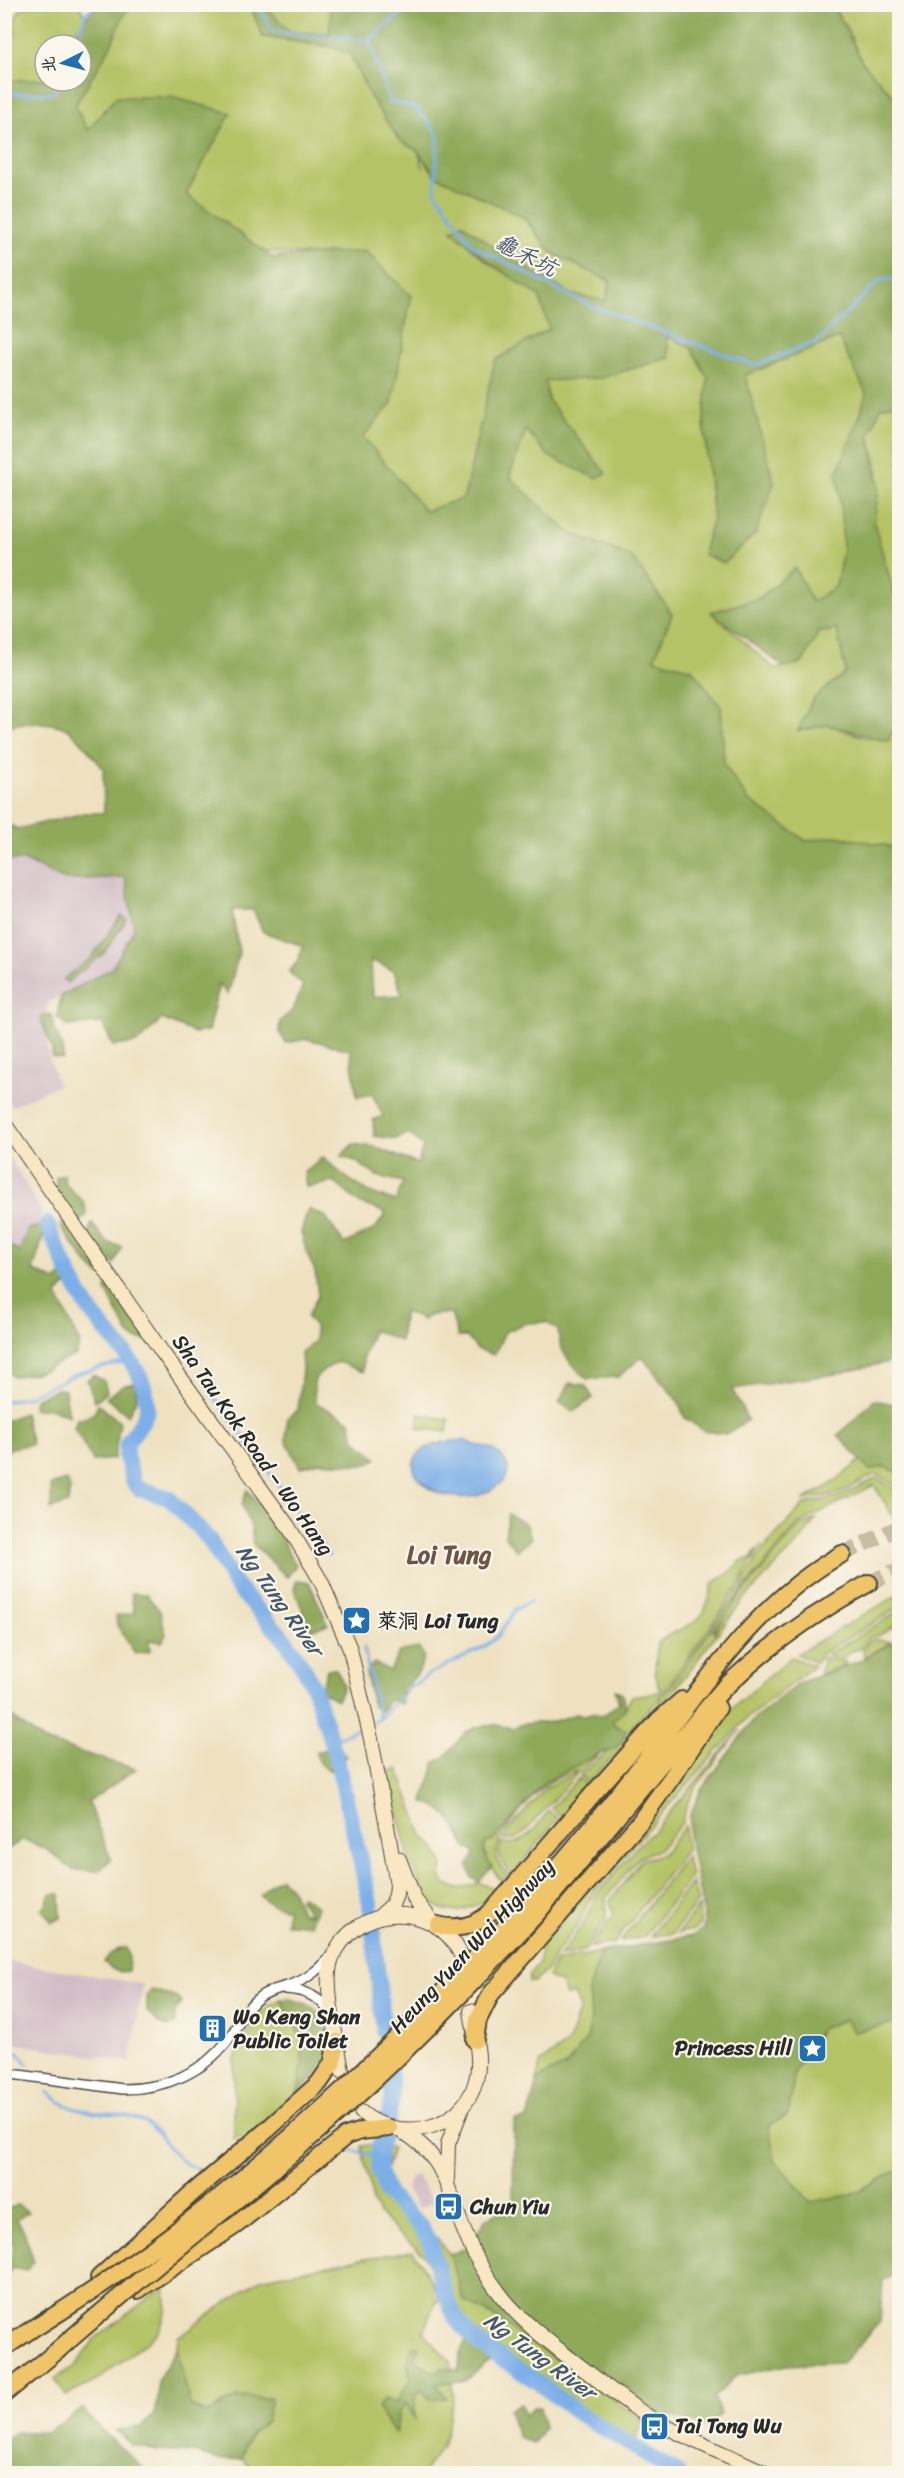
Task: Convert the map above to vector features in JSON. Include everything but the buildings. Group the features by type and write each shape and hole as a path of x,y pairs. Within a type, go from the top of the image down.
{"highway":[{"name":"Heung Yuen Wai Highway","path":"4,2394 312,2136 364,2090 433,2023 533,1906 709,1675 744,1633 780,1597 817,1567 842,1554"},
{"name":"Heung Yuen Wai Highway","path":"4,2348 95,2291 159,2244 295,2132 533,1906 626,1809 698,1717 748,1666 810,1620 869,1583"},
{"path":"475,2040 478,2020 491,1994 643,1817 748,1666"},
{"path":"435,1923 454,1928 467,1926 478,1922 492,1911 659,1720 709,1675"},
{"path":"38,2326 111,2268 190,2195 267,2130 324,2076 332,2064 337,2042"},
{"path":"57,2351 150,2281 236,2225 336,2143 368,2121 401,2131"}],"main road":[{"name":"Sha Tau Kok Road – Wo Hang","path":"4,1123 309,1558 346,1638 367,1724 397,1885 394,1910"},
{"name":"Sha Tau Kok Road – Wo Hang","path":"387,1826 411,1893 420,1908 454,1942 461,1954"},
{"path":"342,2071 329,1975 338,1947 360,1925 394,1910 435,1923"},
{"path":"448,2185 447,2144 477,2079 478,2064 471,2012"},
{"path":"401,2131 442,2122 463,2107"},
{"path":"401,2131 431,2153 448,2185 465,2234 481,2267 503,2298 530,2326 649,2417 680,2434 768,2474"}],"street":[{"path":"4,2073 123,2089 142,2088 173,2081 211,2058 258,1998 309,1977 338,1947"},
{"path":"279,1988 304,1991 314,1996 326,2007 335,2022"}],"shaded area":[{"path":"24,860 65,880 125,876 134,929 109,973 47,1003 49,1057 58,1085 12,1106 4,1095 4,862"},
{"path":"4,1148 41,1211 41,1224 28,1229 19,1252 5,1242"},
{"path":"5,1961 143,1984 130,2062 5,2042"},
{"path":"416,2174 432,2202 418,2209 406,2189 411,2178"}],"green space":[{"path":"100,4 131,5 93,76 93,33 76,33 86,17"},
{"path":"40,5 79,5 86,17 76,33 33,33 33,80 5,81 4,33 16,33 14,21 21,8"},
{"path":"129,5 250,5 263,37 339,48 354,55 418,151 423,168 420,155 436,176 522,216 553,254 611,281 607,301 572,295 506,256 451,229 486,261 540,296 551,319 549,329 495,361 464,498 418,517 357,443 363,257 265,252 186,194 116,97 83,136 75,106 78,93 93,93 93,62"},
{"path":"250,5 263,5 291,32 329,34 331,16 328,5 831,5 848,32 862,62 899,102 899,403 881,407 869,436 879,486 874,523 899,604 899,727 897,725 888,741 828,725 798,731 813,699 846,672 837,630 819,632 802,663 784,667 711,612 760,598 795,568 812,602 836,586 843,549 837,473 861,413 866,393 839,338 745,375 774,483 756,533 724,563 703,554 713,518 704,419 708,378 692,349 667,335 669,358 601,378 545,381 548,400 606,474 596,478 550,457 526,430 509,477 570,533 632,557 672,614 654,659 692,669 721,707 724,764 748,800 806,841 837,836 899,848 899,1360 835,1374 732,1389 748,1420 726,1434 704,1431 685,1418 677,1400 642,1357 618,1377 587,1379 571,1363 564,1352 558,1330 546,1322 526,1323 505,1332 494,1355 477,1349 467,1337 458,1337 451,1313 431,1315 422,1320 404,1311 400,1341 373,1330 363,1358 363,1372 338,1362 319,1373 314,1382 316,1403 350,1421 354,1438 377,1459 365,1465 319,1462 300,1468 286,1440 287,1418 298,1410 302,1368 301,1352 315,1341 315,1327 307,1317 318,1296 315,1271 301,1232 308,1209 325,1216 344,1244 375,1229 386,1213 359,1203 334,1182 306,1187 304,1172 323,1157 356,1184 396,1201 403,1182 377,1176 355,1161 341,1156 353,1144 375,1147 418,1164 423,1146 409,1133 396,1139 374,1136 373,1120 383,1116 372,1094 357,1097 350,1050 307,1039 286,1043 279,1032 280,1021 293,1010 303,985 289,972 298,961 303,946 263,932 253,910 232,910 239,952 228,995 219,984 208,1031 195,1033 162,1019 137,1043 113,1046 102,1023 67,1026 57,1017 61,996 112,968 134,929 125,877 65,880 24,860 5,861 5,823 18,829 84,813 104,813 103,768 71,732 60,726 44,723 4,727 5,81 33,80 33,93 83,93 75,106 88,130 116,97 171,97 231,113 186,194 272,257 365,251 411,296 392,403 363,437 425,511 464,498 495,360 549,329 539,296 493,265 452,231 462,223 506,256 572,295 606,301 610,281 553,254 525,218 436,176 418,151 399,140 371,98 349,53 328,46 263,37","holes":["371,960 394,971 402,995 373,997"]},
{"path":"259,5 330,5 336,18 329,34 291,33"},
{"path":"831,5 899,5 899,102 862,62 845,25"},
{"path":"666,334 692,349 708,378 704,426 713,518 703,554 774,483 744,375 771,361 839,338 866,392 855,437 842,564 836,586 812,603 795,568 760,598 711,612 775,669 802,663 819,632 837,630 846,672 813,699 798,731 828,725 864,737 888,741 897,724 900,727 899,848 837,836 806,841 748,800 724,764 721,707 692,669 653,659 672,614 632,557 570,533 513,481 506,463 526,430 550,457 566,425 548,400 545,381"},
{"path":"899,403 899,604 888,578 874,523 879,486 875,456 869,436 881,406"},
{"path":"121,916 127,919 104,953 67,983 64,979 91,958"},
{"path":"43,1015 52,1015 54,1028 62,1047 63,1059 52,1057 52,1047 40,1018"},
{"path":"64,1175 65,1184 84,1202 87,1215 78,1222 57,1192 56,1177"},
{"path":"71,1216 98,1264 99,1275 86,1262 60,1224"},
{"path":"47,1224 33,1270 55,1281 64,1274 71,1277 84,1301 66,1285 57,1295 80,1342 76,1355 40,1372 13,1377 5,1368 5,1242 19,1252 28,1229"},
{"path":"92,1224 107,1242 122,1247 114,1264 87,1235"},
{"path":"109,1280 153,1341 135,1339 128,1333 106,1290"},
{"path":"93,1375 104,1381 107,1392 95,1401 87,1380"},
{"path":"135,1383 137,1398 128,1415 106,1398 122,1386"},
{"path":"570,1383 585,1385 593,1398 573,1412 559,1402"},
{"path":"57,1389 65,1390 69,1416 53,1409 33,1409 35,1399"},
{"path":"874,1400 899,1405 899,1472 884,1467 869,1470 838,1435"},
{"path":"98,1404 120,1422 114,1459 93,1461 74,1428 77,1419 94,1414"},
{"path":"24,1413 32,1444 11,1448 5,1454 5,1421"},
{"path":"419,1414 449,1419 447,1432 417,1428"},
{"path":"861,1460 869,1470 884,1467 899,1472 899,1487 875,1474 840,1493 803,1500 830,1485"},
{"path":"876,1478 899,1491 899,1526 874,1485 799,1523 735,1600 713,1631 717,1634 666,1701 588,1783 580,1775 622,1740 657,1705 736,1592 742,1588 748,1571 764,1548 804,1504 841,1496"},
{"path":"66,1480 70,1488 68,1503 51,1509 51,1485"},
{"path":"247,1490 281,1527 287,1550 296,1565 287,1577 253,1544 251,1526 242,1505"},
{"path":"508,1514 526,1524 531,1538 517,1551 505,1537"},
{"path":"816,1519 801,1540 743,1600 718,1633 715,1631 736,1601 800,1525"},
{"path":"762,1545 746,1569 740,1586 732,1593 722,1611 659,1698 628,1731 616,1726 611,1721 624,1711 632,1696 660,1692 655,1672 657,1644 698,1619 706,1608 713,1583 728,1574 741,1561 751,1558"},
{"path":"297,1580 309,1582 328,1624 311,1630 294,1589"},
{"path":"131,1593 146,1594 160,1611 166,1635 162,1642 149,1640 150,1651 135,1654 117,1625 116,1616 134,1613"},
{"path":"899,1594 899,1607 823,1653 816,1663 797,1654"},
{"path":"899,1611 899,1623 878,1636 870,1636 861,1649 854,1650 842,1658 827,1655"},
{"path":"871,1639 892,1642 864,1657 863,1650"},
{"path":"894,1642 899,1643 899,2022 854,2032 845,2019 820,2029 795,2071 788,2115 768,2126 775,2160 810,2202 850,2195 899,2170 899,2274 883,2280 880,2322 842,2363 786,2365 736,2376 714,2398 721,2414 706,2427 611,2398 493,2316 464,2301 450,2255 469,2246 485,2220 513,2202 514,2121 527,2119 537,2081 552,2071 565,2067 587,2039 591,2020 589,1987 601,1952 692,1936 704,1928 704,1915 689,1838 690,1815 701,1790 753,1720 799,1683 857,1662"},
{"path":"419,1648 424,1656 419,1672 401,1693 401,1704 390,1700 381,1712 373,1706 366,1672 374,1663 390,1671 399,1652"},
{"path":"791,1657 814,1666 746,1719 634,1844 590,1898 579,1923 555,1955 549,1968 535,1982 529,1982 529,1975 538,1964 542,1945 648,1819 722,1717"},
{"path":"824,1658 844,1661 846,1664 819,1675"},
{"path":"327,1669 336,1669 344,1685 337,1700 321,1691"},
{"path":"615,1690 623,1695 625,1703 625,1710 612,1721 616,1726 626,1730 621,1743 614,1749 600,1753 545,1782 494,1840 486,1843 484,1852 492,1866 479,1882 472,1878 468,1865 475,1854 466,1848 455,1826 445,1813 431,1804 423,1803 434,1763 445,1757 465,1733 476,1727 496,1725 513,1728 523,1724 551,1722 576,1714 585,1716 593,1713 603,1716 619,1703"},
{"path":"4,1711 44,1741 136,1769 88,1802 111,1859 99,1871 73,1870 46,1849 23,1839 5,1851"},
{"path":"740,1730 696,1787 687,1804 682,1823 660,1849 639,1857 606,1898 606,1919 585,1950 560,1956 584,1923 595,1897"},
{"path":"326,1749 339,1750 346,1756 331,1771 319,1763 316,1752"},
{"path":"602,1752 578,1773 575,1771 548,1784 515,1818 497,1848 497,1858 509,1880 500,1879 486,1857 486,1843 494,1840 545,1782"},
{"path":"398,1769 423,1836 433,1845 440,1858 443,1867 440,1876 444,1883 458,1889 479,1883 501,1890 484,1902 458,1912 441,1909 427,1900 409,1859 387,1772"},
{"path":"575,1773 576,1775 522,1835 515,1839 504,1839 510,1828 546,1788"},
{"path":"579,1778 586,1785 560,1817 551,1808"},
{"path":"549,1811 558,1819 510,1877 498,1853 501,1842 509,1844 523,1840"},
{"path":"685,1826 686,1850 614,1943 591,1947 613,1915 610,1901 641,1860 663,1854"},
{"path":"687,1855 691,1877 644,1937 621,1941"},
{"path":"281,1878 293,1892 301,1912 310,1914 299,1899 302,1896 317,1907 310,1924 286,1924 287,1909 269,1903 260,1895 270,1884"},
{"path":"692,1882 698,1901 673,1933 650,1937"},
{"path":"50,1894 60,1894 61,1918 52,1922 41,1909 45,1907"},
{"path":"699,1906 700,1925 693,1930 678,1933"},
{"path":"126,1948 129,1957 128,1971 114,1970 104,1962 110,1954"},
{"path":"601,1952 589,1987 591,2020 588,2041 565,2067 552,2071 537,2081 540,2063 569,2042 580,2008 574,1994 566,1996 561,1983 548,1977 556,1961"},
{"path":"152,1990 174,1996 182,2003 175,2011 175,2023 169,2027 159,2024 147,2011 147,1995"},
{"path":"281,1999 298,2027 302,2042 303,2066 298,2092 245,2141 240,2137 234,2139 234,2062 252,2026 265,2010"},
{"path":"281,1999 307,2004 324,2020 328,2031 327,2055 321,2068 314,2078 298,2092 302,2065 301,2044 295,2024"},
{"path":"845,2019 854,2032 899,2022 899,2170 850,2195 810,2202 775,2160 767,2126 788,2115 795,2071 820,2029"},
{"path":"373,2144 393,2148 386,2170 396,2201 412,2209 453,2258 464,2301 495,2317 643,2420 633,2448 512,2361 461,2332 440,2297 423,2332 451,2362 453,2402 442,2447 424,2473 254,2473 242,2459 246,2438 266,2422 238,2397 207,2414 185,2403 175,2365 178,2337 260,2279 359,2259 413,2251 439,2294 425,2255 397,2232 379,2213 373,2202 361,2146"},
{"path":"18,2205 28,2212 17,2219 24,2231 34,2262 26,2271 13,2268 5,2279 13,2247 5,2210"},
{"path":"164,2286 167,2309 159,2332 96,2381 66,2396 55,2379 76,2365 94,2340"},
{"path":"472,2331 496,2358 486,2362 465,2381 436,2385 447,2398 430,2400 422,2389 415,2397 415,2419 405,2402 395,2433 377,2408 384,2399 396,2403 411,2378 407,2362 413,2345 419,2347 414,2359 436,2373 442,2367 459,2371 460,2352"},
{"path":"177,2348 190,2405 206,2414 238,2397 271,2398 266,2422 251,2434 242,2459 219,2460 193,2453 157,2451 131,2445 116,2430 140,2427 153,2416 158,2399 158,2380"},
{"path":"520,2403 525,2416 533,2407 540,2407 544,2428 533,2444 518,2437 509,2410"},
{"path":"83,2409 93,2422 148,2473 5,2473 5,2438 17,2432 47,2432"}],"water":[{"path":"465,1440 492,1449 502,1457 508,1467 508,1472 501,1483 479,1495 456,1497 436,1492 421,1481 414,1469 417,1456 433,1445"}],"waterway":[{"name":"龜禾坑","path":"78,33 86,13 97,4"},
{"name":"龜禾坑","path":"257,4 274,32 369,40 390,102 415,107 438,134 435,191 473,246 591,306 755,365 817,342 880,280 900,278"},
{"path":"370,39 412,4"},
{"name":"龜禾坑","path":"4,94 55,93"},
{"name":"Ng Tung River","path":"47,1224 85,1303 124,1351 141,1378 146,1393 147,1408 142,1422 127,1443 126,1456 134,1483 140,1489 169,1498 209,1539 236,1586 287,1642 314,1689 336,1756 370,1903 384,2032"},
{"path":"4,1402 30,1396 76,1374 102,1367 122,1363 135,1367"},
{"path":"210,1391 329,1555"},
{"path":"372,1722 379,1719 411,1687 431,1673 484,1647 498,1636 515,1610 530,1601"},
{"path":"364,1648 379,1719"},
{"path":"331,1742 363,1726"},
{"path":"4,2049 18,2053 28,2064"},
{"name":"Ng Tung River","path":"390,2070 392,2097 388,2120 379,2148 379,2171 388,2195 421,2227 430,2242 444,2291 456,2319 477,2342 536,2381 576,2412 679,2474"},
{"path":"48,2092 71,2107 83,2111 119,2114 144,2122 152,2127 178,2158 186,2164 209,2170"},
{"path":"308,2149 322,2147"},
{"path":"341,2147 377,2157"},
{"path":"230,2170 245,2168"}],"tunnel":[{"path":"842,1554 900,1527"},
{"path":"869,1583 900,1569"}],"place":[{"name":"萊洞 Loi Tung","path":"356,1621"},
{"name":"Wo Keng Shan Public Toilet","path":"212,2029"},
{"name":"Princess Hill","path":"813,2048"},
{"name":"Chun Yiu","path":"449,2207"},
{"name":"Tai Tong Wu","path":"654,2426"}],"district":[{"name":"Loi Tung","path":"449,1555"}]}
